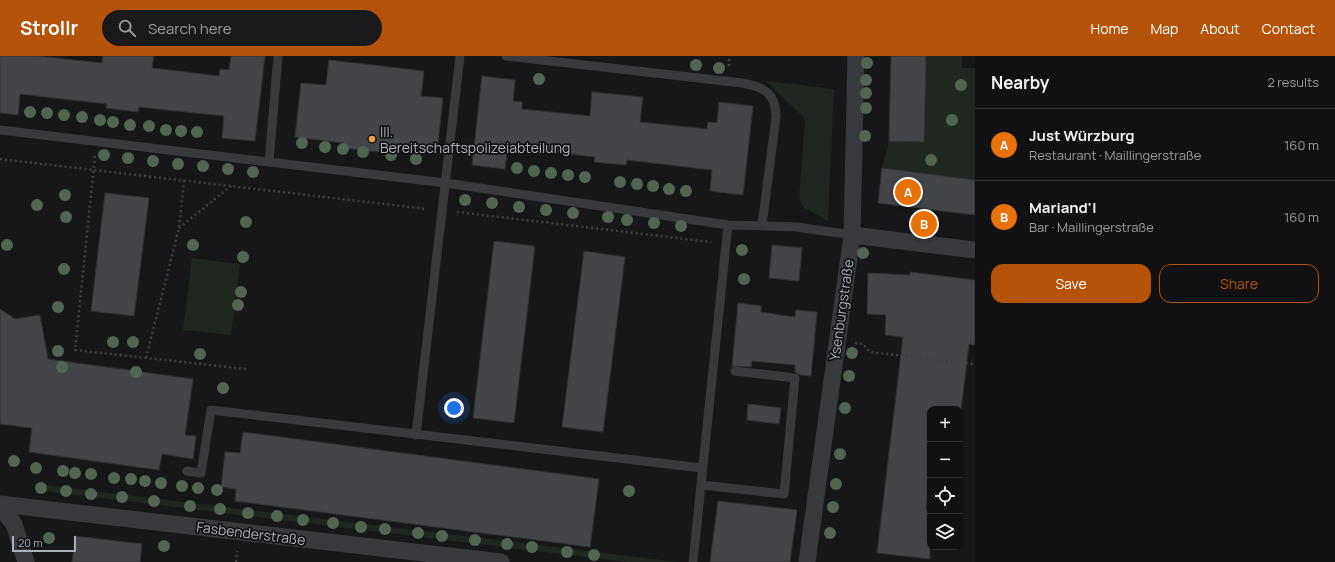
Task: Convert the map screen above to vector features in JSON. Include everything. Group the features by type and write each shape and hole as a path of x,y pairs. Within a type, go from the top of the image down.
{"street":[{"name":"Ysenburgstraße","path":"807,562 852,235 856,56"},
{"path":"852,235 975,250"},
{"name":"Fasbenderstraße","path":"0,504 450,559 502,562"},
{"path":"0,507 14,524 26,562"}],"lane":[{"path":"269,162 278,56"},
{"path":"416,434 460,56"},
{"path":"506,56 742,83 755,85 766,90 775,103 776,117 762,226"},
{"path":"0,130 446,183 728,225 797,227 852,235"},
{"path":"692,562 728,225"},
{"path":"700,485 784,494 795,378 735,370"},
{"path":"187,471 201,473 211,410 702,468"}],"path":[{"path":"96,142 74,350 246,369"},
{"path":"0,159 726,244"},
{"path":"146,358 179,228 184,180"},
{"path":"179,228 231,186"},
{"path":"837,341 863,344 870,352 975,364"}],"shaded area":[{"path":"926,56 962,56 962,68 975,68 975,180 882,168 889,141 924,142"},
{"path":"766,81 834,89 828,221 803,207 799,198 805,119"},
{"path":"192,258 240,264 231,335 183,330"},
{"path":"36,484 678,562 627,562 35,490"}],"building":[{"path":"0,56 38,56 102,63 103,56 154,56 152,68 219,76 220,69 229,70 231,56 265,56 255,141 222,138 224,116 139,107 138,112 106,108 107,104 20,94 18,115 0,113"},
{"path":"891,56 926,56 924,142 889,141"},
{"path":"329,60 424,71 421,96 443,98 437,153 387,147 386,153 344,148 344,143 295,137 301,83 326,85"},
{"path":"482,76 515,80 513,101 522,102 522,109 590,116 592,92 643,97 640,122 707,129 708,122 717,123 719,102 753,106 743,195 710,191 712,170 627,160 626,165 594,162 595,157 508,147 505,169 472,165"},
{"path":"882,168 975,180 975,215 878,203"},
{"path":"105,193 149,198 134,316 91,311"},
{"path":"494,241 535,246 514,423 473,418"},
{"path":"772,245 802,248 799,281 769,278"},
{"path":"584,251 625,257 603,432 562,427"},
{"path":"910,272 975,280 975,345 969,344 961,406 927,406 926,509 927,550 930,550 930,559 877,553 903,337 885,335 886,315 867,314 868,273 910,275"},
{"path":"738,303 761,306 761,312 795,317 796,310 817,312 811,376 800,375 795,372 795,365 752,361 751,367 732,366"},
{"path":"0,309 15,319 40,315 48,359 193,379 185,435 196,436 193,459 162,454 159,470 29,452 32,428 0,424"},
{"path":"748,404 781,408 779,424 747,420"},
{"path":"243,432 599,479 590,547 235,501 236,489 221,487 225,452 240,453"},
{"path":"718,501 797,510 790,562 710,562"},
{"path":"75,536 142,544 140,562 72,562"}],"place":[{"name":"III. Bereitschaftspolizeiabteilung","path":"372,139"},
{"name":"Just Würzburg","path":"908,192"},
{"name":"Mariand'l","path":"924,224"}]}
